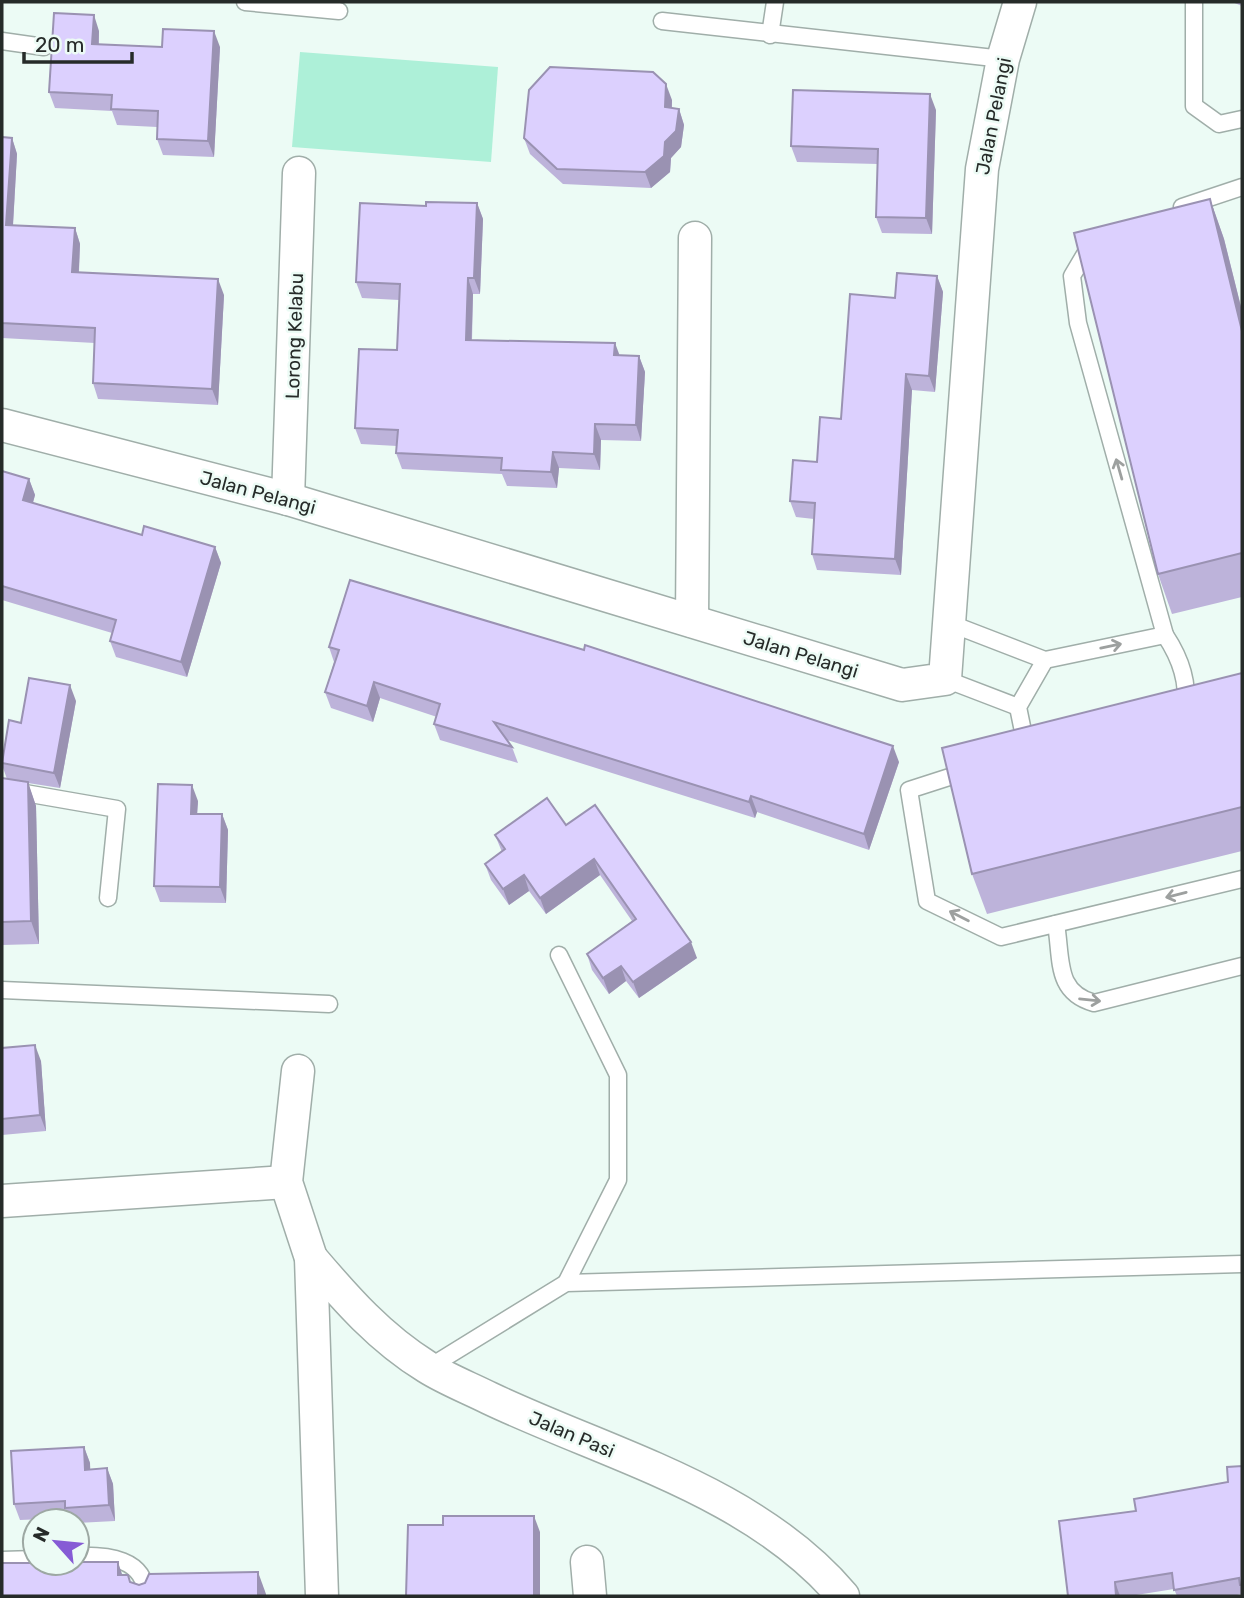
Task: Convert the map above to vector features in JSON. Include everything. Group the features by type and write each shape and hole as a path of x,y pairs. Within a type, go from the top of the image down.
{"street":[{"name":"Jalan Pelangi","path":"2,425 288,499 902,685 945,679 982,169 1003,59 1020,2"},
{"name":"Lorong Kelabu","path":"288,499 299,173"},
{"path":"692,621 695,238"},
{"path":"299,1071 286,1182 311,1258 322,1596"},
{"path":"2,1200 286,1182"},
{"name":"Jalan Pasi","path":"311,1258 363,1319 428,1368 520,1412 688,1484 767,1529 826,1576 843,1596"},
{"path":"587,1562 590,1596"}],"lane":[{"path":"246,2 339,11"},
{"path":"770,35 775,2"},
{"path":"1194,2 1194,106 1219,124 1242,119"},
{"path":"662,20 770,35 1003,59"},
{"path":"2,41 44,47"},
{"path":"1163,214 1242,187"},
{"path":"1110,231 1097,236 1072,276 1078,323 1165,635 1177,653 1187,695 1178,714 1208,707"},
{"path":"949,623 1045,660 1165,635"},
{"path":"1027,752 1018,707 1045,660"},
{"path":"945,679 1018,707"},
{"path":"988,765 909,790 928,901 1001,937 1242,879"},
{"path":"2,789 117,809 108,898"},
{"path":"1056,924 1066,988 1077,998 1094,1003 1242,966"},
{"path":"559,955 618,1075 618,1180 566,1283"},
{"path":"2,990 329,1004"},
{"path":"428,1368 566,1283 1242,1264"},
{"path":"91,1555 127,1561 146,1584 146,1596"},
{"path":"2,1560 21,1559"}],"green space":[{"path":"300,52 498,67 491,162 292,147"}],"building":[{"path":"54,13 94,15 92,44 162,47 163,29 214,31 208,141 157,139 158,111 111,109 112,95 49,92"},
{"path":"550,67 653,72 666,84 665,107 679,109 676,131 665,142 664,156 645,172 557,169 524,138 529,90"},
{"path":"793,90 930,94 926,218 876,217 878,149 791,146"},
{"path":"2,137 12,138 6,225 75,228 72,272 218,279 212,389 93,383 95,328 2,323"},
{"path":"1210,199 1242,331 1242,553 1158,574 1074,233"},
{"path":"426,202 477,203 474,278 468,278 466,340 615,343 614,355 639,356 636,425 595,424 594,454 553,452 551,472 501,470 502,458 396,453 398,430 355,428 359,349 397,350 400,284 356,282 360,203 426,206"},
{"path":"897,273 937,276 929,376 906,374 895,559 812,554 815,503 790,501 793,460 817,462 820,417 841,419 850,294 895,298"},
{"path":"2,471 29,479 23,500 142,535 144,526 215,547 181,662 110,641 116,620 2,586"},
{"path":"350,580 584,650 585,645 893,746 864,834 751,796 749,802 494,722 512,747 434,724 440,704 374,682 367,706 325,692 339,650 329,647"},
{"path":"1242,673 1242,807 972,874 942,748"},
{"path":"29,678 70,685 54,773 2,763 9,720 21,723"},
{"path":"2,778 28,782 31,921 2,922"},
{"path":"158,784 192,785 191,814 222,814 220,887 154,886"},
{"path":"547,798 566,825 595,805 691,942 633,982 621,966 603,978 587,954 636,919 594,859 540,898 524,875 503,889 485,864 505,849 495,835"},
{"path":"35,1045 40,1115 2,1119 2,1048"},
{"path":"84,1447 85,1470 107,1468 109,1505 65,1507 65,1501 14,1504 11,1451"},
{"path":"1242,1466 1242,1585 1239,1578 1174,1590 1172,1573 1115,1582 1116,1596 1068,1596 1059,1521 1136,1511 1134,1499 1228,1482 1227,1467"},
{"path":"443,1516 534,1516 534,1596 406,1596 408,1525 443,1525"},
{"path":"91,1562 118,1562 118,1575 128,1575 130,1582 139,1585 145,1583 149,1574 258,1572 258,1596 2,1596 2,1563 21,1563 21,1577 91,1577"}]}
